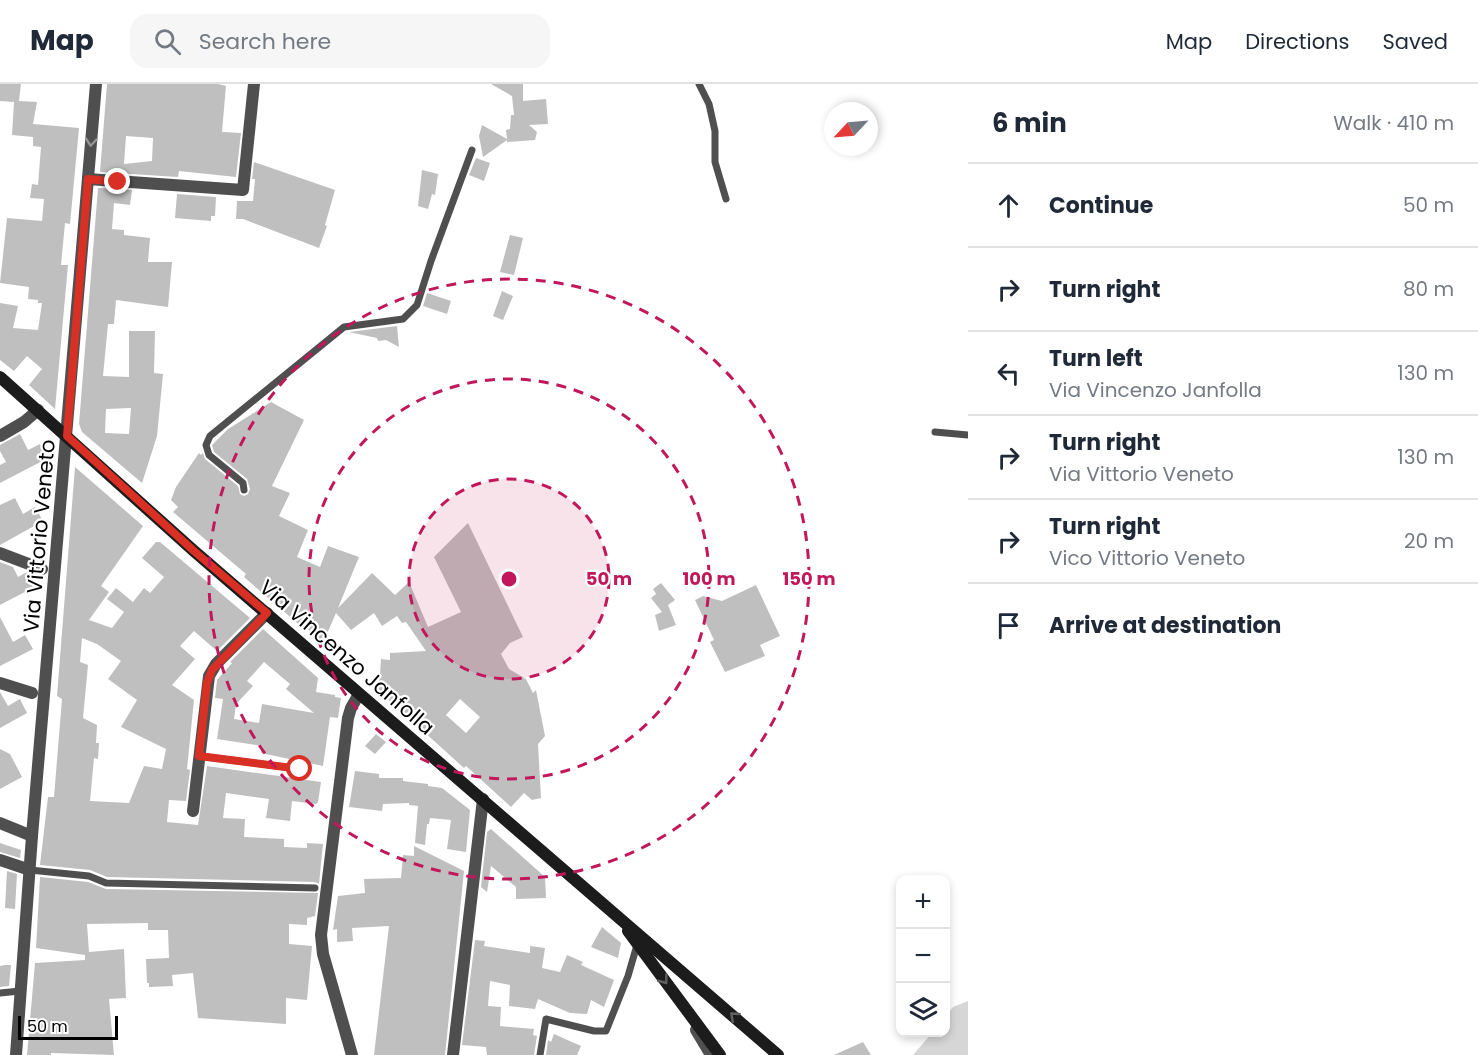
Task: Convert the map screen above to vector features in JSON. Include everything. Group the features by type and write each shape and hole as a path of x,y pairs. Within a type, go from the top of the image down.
{"main road":[{"name":"Via Vincenzo Janfolla","path":"0,376 194,551 778,1055"},
{"name":"Via Vincenzo Janfolla","path":"616,916 720,1055"}],"street":[{"name":"Via Vittorio Veneto","path":"16,1055 32,836 96,84"},
{"path":"88,179 243,190 254,84"},
{"path":"0,436 24,422 38,410"},
{"path":"0,553 42,569"},
{"path":"193,811 207,683 212,670 267,613"},
{"path":"0,683 32,693"},
{"path":"352,1055 323,954 321,935 348,718 359,694"},
{"path":"453,1055 483,799"},
{"path":"0,822 32,836"},
{"path":"0,860 30,870"},
{"path":"679,1000 711,1055"},
{"path":"764,1042 773,1055"}],"lane":[{"path":"699,84 710,104 715,130 716,162 726,199"},
{"path":"244,490 243,483 209,455 206,446 210,436 344,327 403,319 417,305 472,150"},
{"path":"934,432 968,435"},
{"path":"199,756 300,769"},
{"path":"30,870 86,875 106,883 315,888"},
{"path":"540,1055 546,1019 606,1031 638,945"},
{"path":"0,993 20,991"}],"shaded area":[{"path":"968,1001 968,1055 913,1055 929,1037 950,1037 950,1011 953,1007"}],"building":[{"path":"0,84 21,84 19,101 37,102 33,124 79,128 70,224 65,223 61,265 68,265 55,409 29,385 42,369 27,356 14,371 0,360 0,303 18,306 13,328 38,330 42,303 28,299 29,287 0,283 7,218 42,221 44,199 30,198 32,184 38,185 41,147 33,146 33,137 12,135 14,102 0,101"},
{"path":"107,84 218,84 226,86 222,132 241,133 236,177 179,171 178,177 100,172","holes":["126,136 153,138 152,161 124,164"]},
{"path":"491,84 523,84 523,101 546,99 548,124 529,125 537,132 535,140 507,142 507,140 483,157 479,136 482,125 507,139 506,130 510,129 511,115 514,115 512,96"},
{"path":"476,158 490,163 484,181 469,175"},
{"path":"254,162 335,190 325,225 327,226 319,248 243,219 236,219 237,201 253,201"},
{"path":"422,170 438,174 435,195 432,194 428,209 418,206"},
{"path":"98,188 132,190 130,205 114,203 112,229 124,230 124,235 150,238 148,262 172,262 168,307 116,300 114,324 108,324 103,376 129,377 129,331 155,331 154,373 163,374 157,436 142,483 82,432 79,424","holes":["131,408 129,434 105,433 106,409"]},
{"path":"177,194 216,197 215,216 211,216 211,221 175,218"},
{"path":"510,235 523,238 514,275 500,272"},
{"path":"502,291 513,296 503,320 493,316"},
{"path":"427,293 451,301 447,314 423,306"},
{"path":"397,326 399,347 386,340 378,341 377,338 349,332"},
{"path":"271,402 304,420 272,486 290,493 279,516 308,530 297,557 320,567 328,546 359,557 338,608 372,573 395,595 409,582 428,627 461,612 434,557 468,523 523,637 510,643 501,654 509,669 526,679 533,693 536,690 545,736 538,744 541,798 532,800 524,793 511,807 371,684 380,674 381,659 390,660 390,653 426,651 406,622 402,623 397,616 382,626 374,613 351,630 336,613 323,643 244,577 246,574 173,512 178,507 171,500 176,487 199,453 201,455 203,453 205,459 238,486 240,494 244,496 248,494 250,489 247,479 214,452 212,445 228,429","holes":["460,699 480,717 466,733 446,715"]},
{"path":"20,434 28,450 40,444 48,458 0,483 0,465 6,462 0,451 0,445"},
{"path":"75,467 143,526 101,586 109,592 89,620 112,628 124,612 107,599 116,588 133,602 144,588 150,593 164,577 142,558 156,542 160,542 250,618 217,651 194,631 180,646 195,659 172,685 194,700 187,769 190,770 186,801 169,800 167,822 198,825 207,766 321,782 316,804 292,801 290,821 266,818 269,799 226,793 223,818 245,819 244,837 284,839 284,847 307,848 307,843 323,844 319,884 315,882 107,877 90,870 40,865 48,797 54,797 62,699 57,696","holes":["82,638 97,644 121,661 108,679 137,700 121,727 166,749 162,769 144,766 129,803 90,801 94,758 98,759 99,743 96,743 97,725 83,718 88,665 80,662"]},
{"path":"15,498 23,514 35,507 43,521 0,545 0,505"},
{"path":"0,562 13,567 18,577 27,572 32,574 38,585 0,605"},
{"path":"661,583 675,600 668,605 676,625 659,631 655,615 662,612 651,598 656,594 653,589"},
{"path":"756,585 780,636 760,645 765,656 725,672 710,642 714,640 695,600 703,596 722,601"},
{"path":"0,617 13,642 25,635 33,649 0,666"},
{"path":"263,629 318,678 316,692 341,698 338,718 330,717 323,766 261,753 262,746 217,739 223,699 215,698 217,680 232,663 230,662","holes":["264,662 290,684 286,689 314,713 262,704 259,723 234,719 236,704 253,686 247,681"]},
{"path":"0,692 8,706 20,699 27,713 0,728"},
{"path":"376,734 386,742 375,754 365,746"},
{"path":"0,749 10,754 22,777 0,789"},
{"path":"355,771 379,774 379,778 403,778 403,781 442,788 470,810 466,852 447,849 451,820 430,818 427,824 425,845 415,843 418,806 409,805 409,803 383,804 382,811 349,807"},
{"path":"491,829 545,877 546,898 516,899 516,887 491,866 487,892 481,887 487,832"},
{"path":"0,843 21,850 20,858 0,852"},
{"path":"414,846 464,871 445,1055 374,1055 389,926 352,928 353,941 337,942 337,929 333,930 338,896 365,893 364,879 401,878 403,855 414,856"},
{"path":"7,871 17,874 15,909 5,908"},
{"path":"40,877 88,882 106,889 318,893 315,916 307,918 307,925 289,924 289,944 312,946 307,1000 286,998 286,1024 198,1018 193,973 172,975 173,986 149,987 147,983 146,959 169,958 168,930 148,930 148,923 87,924 89,952 124,949 126,998 109,999 114,1055 51,1053 51,1055 27,1055 35,963 85,960 85,955 36,948"},
{"path":"602,927 621,943 618,958 591,947"},
{"path":"475,940 485,941 484,946 530,953 530,946 545,948 542,968 560,972 567,955 583,962 581,965 614,980 604,1007 591,1000 587,1014 570,1013 538,999 535,1009 509,1006 510,985 490,981 488,1006 501,1007 500,1026 534,1029 533,1035 537,1036 534,1055 487,1055 486,1047 462,1045"},
{"path":"11,965 9,986 0,987 0,966"},
{"path":"554,1034 581,1046 577,1055 546,1055 548,1040 551,1042"},
{"path":"863,1042 871,1055 834,1055"}],"route":[{"path":"118,182 88,179 67,436 194,551 267,613 212,670 207,683 199,756 300,769"}]}
